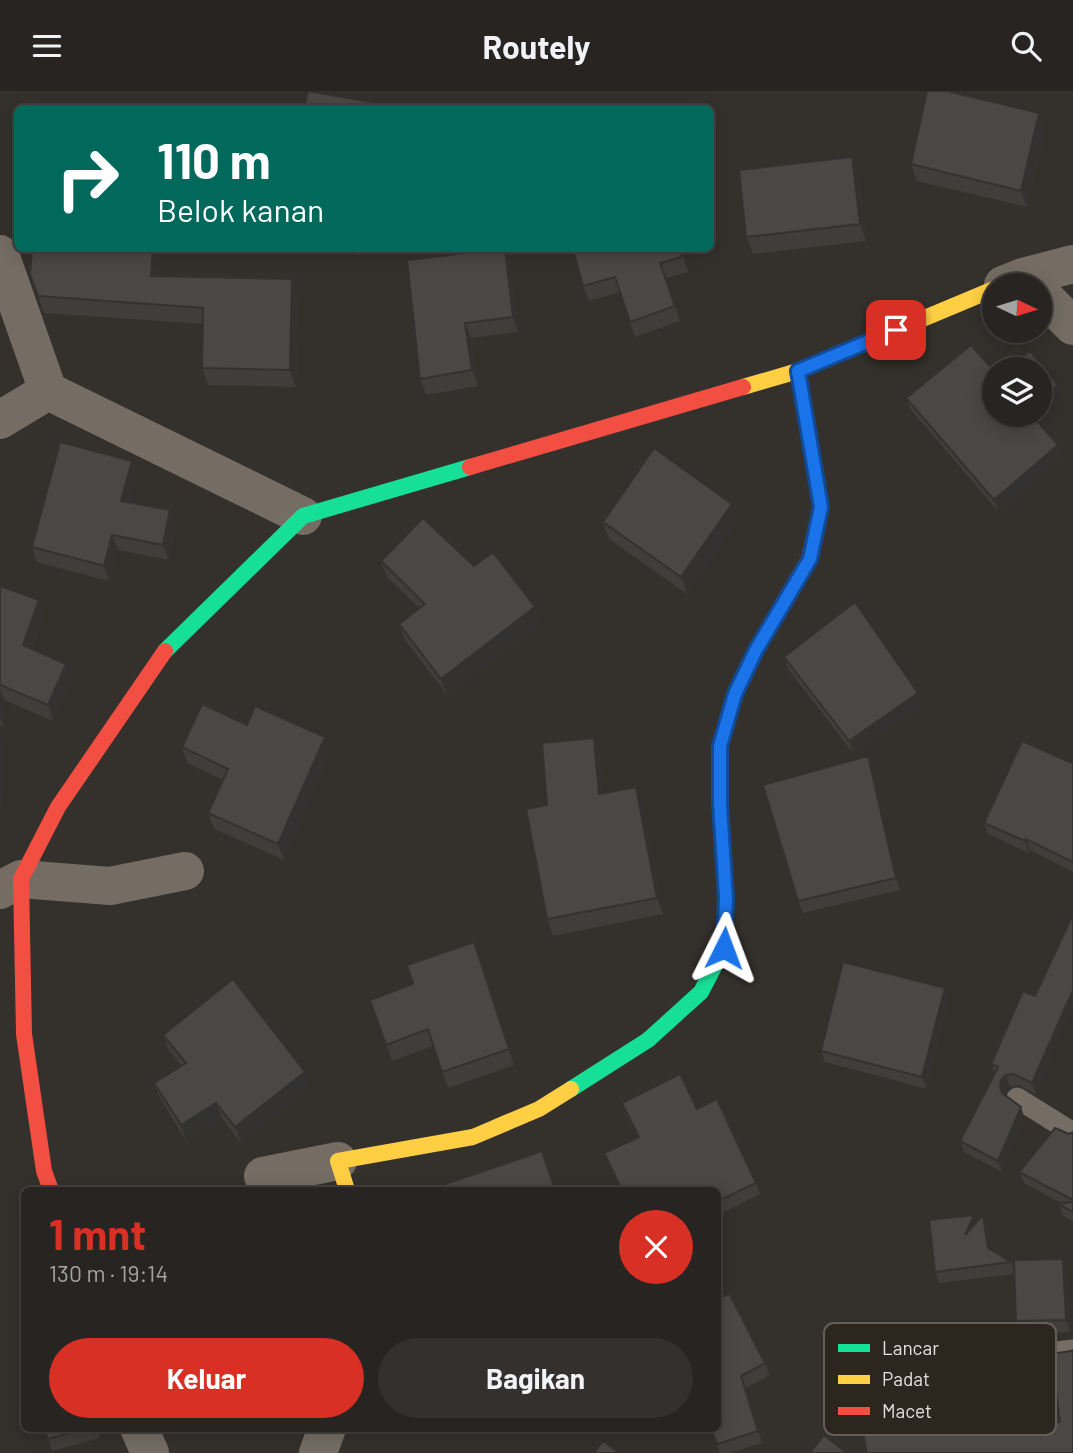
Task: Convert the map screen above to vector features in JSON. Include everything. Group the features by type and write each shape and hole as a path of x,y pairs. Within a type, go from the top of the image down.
{"street":[{"path":"0,254 47,391 303,516"},
{"path":"1050,273 1073,264"},
{"path":"50,1187 44,1171 24,1034 11,884 58,807 170,644 303,516 798,371 982,300"},
{"path":"1052,311 1073,326"},
{"path":"263,1176 342,1175 473,1137 539,1109 648,1040 702,992 724,948 726,898 720,804 720,746 735,694 756,650 810,559 821,507 798,371"},
{"path":"0,421 47,391"},
{"path":"11,884 110,886 185,871"},
{"path":"141,1432 150,1453"},
{"path":"318,1453 326,1432"}],"lane":[{"path":"1017,1098 1073,1133"}],"building":[{"path":"308,91 377,103 377,105 305,105"},
{"path":"927,91 947,91 1039,113 1021,191 911,164"},
{"path":"852,157 860,224 746,237 739,170"},
{"path":"32,252 153,252 151,276 292,279 290,370 202,368 203,308 38,296 30,274"},
{"path":"474,252 505,252 513,317 465,323 472,370 420,379 407,260"},
{"path":"574,252 681,252 682,257 660,263 675,306 630,322 615,277 583,286"},
{"path":"971,345 982,357 982,427 1042,427 1058,445 994,500 906,398"},
{"path":"1030,351 1035,357 1022,357"},
{"path":"1052,378 1058,385 1052,390"},
{"path":"60,442 132,461 121,501 170,510 163,545 112,535 104,566 32,547"},
{"path":"654,448 732,504 681,577 603,522"},
{"path":"423,518 474,566 493,552 535,607 441,679 399,624 425,604 381,561"},
{"path":"0,586 39,600 23,645 66,664 48,705 0,685"},
{"path":"855,602 918,693 849,741 784,657"},
{"path":"202,704 247,725 255,706 325,737 278,844 208,813 228,769 182,747"},
{"path":"594,738 599,794 636,787 657,898 547,919 526,809 547,805 542,743"},
{"path":"1022,741 1072,763 1073,761 1073,862 1026,839 1025,841 984,823"},
{"path":"868,756 896,878 798,901 763,785"},
{"path":"1073,914 1073,990 1032,1083 1014,1074 1006,1075 1001,1080 1002,1093 1021,1107 998,1161 960,1141 998,1067 991,1064 1023,991 1035,996"},
{"path":"474,942 509,1049 442,1072 428,1029 386,1045 370,1000 413,984 407,965"},
{"path":"843,962 945,988 922,1077 821,1051"},
{"path":"233,979 305,1072 235,1127 216,1103 181,1125 154,1083 186,1063 163,1035"},
{"path":"680,1074 697,1109 717,1099 756,1183 721,1200 721,1187 621,1187 604,1153 639,1137 622,1103"},
{"path":"1055,1128 1069,1134 1073,1132 1073,1200 1019,1172"},
{"path":"542,1151 554,1187 437,1187"},
{"path":"1073,1202 1073,1212 1058,1204"},
{"path":"974,1215 965,1235 983,1215 988,1248 1011,1262 935,1272 929,1220"},
{"path":"1063,1259 1066,1320 1016,1321 1014,1260"},
{"path":"729,1293 765,1363 741,1376 758,1431 717,1444 712,1432 721,1432 721,1297"},
{"path":"1073,1350 1073,1453 867,1453 863,1435 1056,1435 1056,1423 1060,1422 1056,1392 1056,1353"},
{"path":"46,1432 74,1432 47,1439"},
{"path":"824,1435 847,1453 810,1453"},
{"path":"603,1441 619,1453 594,1453"}],"traffic: fast":[{"path":"165,651 303,516 470,467"},
{"path":"571,1089 648,1040 701,992 724,948 726,898 720,765"}],"traffic: slow":[{"path":"743,387 798,371 982,294"},
{"path":"346,1187 338,1161 473,1137 539,1109 571,1089"}],"traffic: jam":[{"path":"720,765 720,746 735,694 756,650 809,559 821,507 798,371"},
{"path":"470,467 743,387"},
{"path":"50,1187 44,1171 24,1034 21,879 58,807 165,651"}],"route":[{"path":"724,948 726,898 720,804 720,746 735,694 756,650 810,559 821,507 798,371 896,330"}]}
